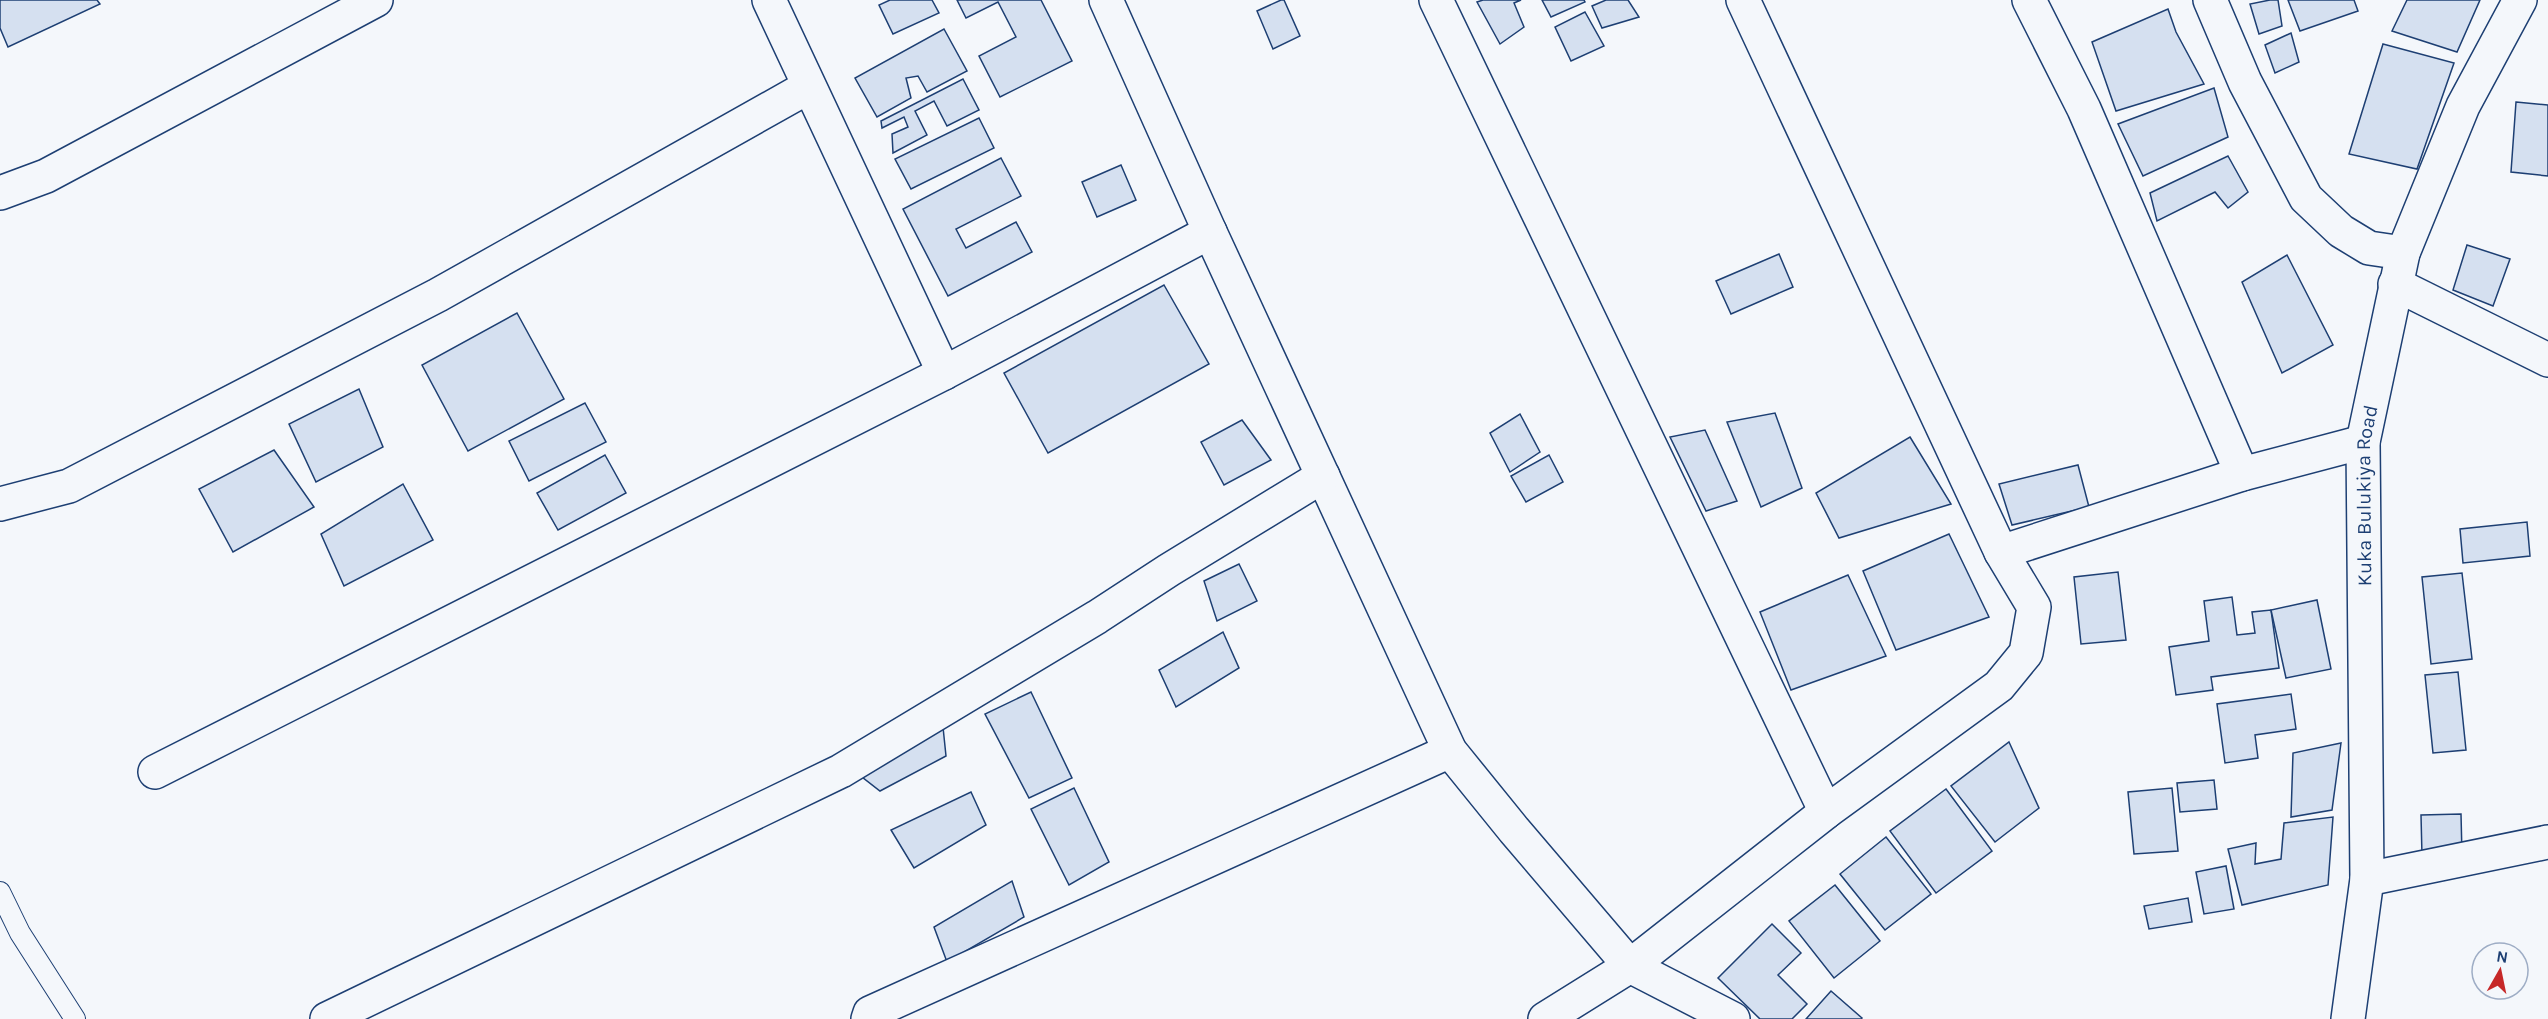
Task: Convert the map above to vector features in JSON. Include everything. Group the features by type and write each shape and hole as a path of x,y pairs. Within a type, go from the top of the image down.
{"street":[{"path":"0,193 46,176 376,0"},
{"path":"769,0 944,373"},
{"path":"1106,0 1210,232 1450,751 1630,966 1733,1019"},
{"path":"1436,0 1826,812"},
{"path":"1545,1019 1630,966 1826,812 1999,686 2026,653 2034,607 2001,552 1743,0"},
{"path":"2029,0 2084,109 2242,474"},
{"path":"2210,0 2245,82 2306,198 2341,231 2369,248 2403,253"},
{"name":"Kuka Bulukiya Road","path":"2348,1019 2367,879 2363,442 2403,253 2463,106 2520,0"},
{"path":"0,504 59,489 79,480 438,295 808,87"},
{"path":"155,772 944,373 1210,232"},
{"path":"2395,284 2548,360"},
{"path":"2001,552 2242,474 2363,442"},
{"path":"327,1019 841,771 1323,477"},
{"path":"868,1019 870,1013 1450,751"},
{"path":"2367,879 2548,842"}],"lane":[{"path":"0,892 20,933 75,1019"}],"building":[{"path":"0,0 97,0 100,4 8,47 0,28"},
{"path":"890,0 932,0 939,13 893,34 879,5"},
{"path":"957,0 1041,0 1072,61 1000,97 979,56 1016,37 998,2 966,18"},
{"path":"1284,0 1300,36 1273,49 1257,11"},
{"path":"1521,0 1514,3 1524,27 1500,44 1477,2"},
{"path":"1542,0 1584,0 1585,2 1551,17"},
{"path":"1606,0 1628,0 1639,17 1602,28 1592,6"},
{"path":"2278,0 2282,26 2259,34 2250,4"},
{"path":"2288,0 2354,0 2358,11 2300,31"},
{"path":"2407,0 2480,0 2457,52 2392,31"},
{"path":"2168,9 2176,32 2204,84 2116,111 2092,42"},
{"path":"1585,12 1604,46 1571,61 1555,27"},
{"path":"944,29 967,71 927,92 918,76 906,78 911,98 877,117 855,78"},
{"path":"2291,33 2299,62 2275,73 2265,45"},
{"path":"2383,44 2454,63 2417,169 2349,154"},
{"path":"963,79 979,110 947,126 934,101 915,111 927,135 893,153 892,134 908,127 904,117 882,128 881,121"},
{"path":"2214,88 2228,137 2143,176 2118,124"},
{"path":"2516,102 2548,105 2548,176 2511,172"},
{"path":"979,118 994,148 911,189 895,159"},
{"path":"2228,156 2248,192 2228,208 2215,192 2157,221 2150,193"},
{"path":"1001,158 1021,196 956,229 966,248 1016,222 1032,252 948,296 903,209"},
{"path":"1121,165 1136,200 1097,217 1082,182"},
{"path":"2467,245 2510,259 2493,306 2453,290"},
{"path":"1779,254 1793,287 1731,314 1716,281"},
{"path":"2287,255 2333,345 2282,373 2242,282"},
{"path":"1164,285 1209,364 1048,453 1004,373"},
{"path":"517,313 564,399 468,451 422,365"},
{"path":"359,389 383,447 316,482 289,424"},
{"path":"585,403 606,442 529,481 509,441"},
{"path":"1775,413 1802,488 1761,507 1727,422"},
{"path":"1520,414 1540,452 1510,472 1490,433"},
{"path":"1242,420 1271,460 1224,485 1201,442"},
{"path":"1705,430 1737,501 1706,511 1670,437"},
{"path":"1910,437 1951,504 1839,538 1816,493"},
{"path":"274,450 314,507 233,552 199,489"},
{"path":"605,455 626,493 558,530 537,493"},
{"path":"1549,455 1563,482 1526,502 1511,476"},
{"path":"2078,465 2089,507 2012,525 1999,484"},
{"path":"403,484 433,540 344,586 321,534"},
{"path":"2527,522 2530,556 2463,563 2460,529"},
{"path":"1949,534 1989,617 1896,650 1863,571"},
{"path":"1239,564 1257,601 1217,621 1204,581"},
{"path":"2118,572 2126,640 2081,644 2074,577"},
{"path":"2462,573 2472,659 2431,664 2422,577"},
{"path":"1848,575 1886,656 1791,690 1760,612"},
{"path":"2232,597 2237,635 2255,633 2252,612 2271,610 2279,668 2211,677 2213,690 2176,695 2169,647 2209,641 2204,601"},
{"path":"2317,600 2331,669 2286,678 2271,610"},
{"path":"1223,632 1239,668 1176,707 1159,670"},
{"path":"2458,672 2466,750 2433,753 2425,675"},
{"path":"1031,692 1072,778 1029,798 985,714"},
{"path":"2291,694 2296,729 2255,735 2258,758 2225,763 2217,704"},
{"path":"943,727 946,756 880,791 862,777"},
{"path":"2009,742 2039,808 1995,842 1951,786"},
{"path":"2341,743 2332,810 2291,817 2293,753"},
{"path":"2214,780 2217,809 2180,812 2177,783"},
{"path":"1074,788 1109,862 1069,885 1031,809"},
{"path":"2172,788 2178,851 2134,854 2128,792"},
{"path":"1946,789 1992,851 1936,893 1890,831"},
{"path":"971,792 986,825 914,868 891,830"},
{"path":"2461,814 2462,855 2422,856 2421,815"},
{"path":"2333,817 2328,885 2242,905 2228,849 2256,843 2255,864 2281,859 2284,823"},
{"path":"1886,837 1931,894 1885,930 1840,874"},
{"path":"2226,866 2234,909 2204,914 2196,872"},
{"path":"1012,881 1024,917 947,962 934,927"},
{"path":"1835,885 1880,941 1834,978 1789,921"},
{"path":"2188,898 2192,922 2149,929 2144,906"},
{"path":"1772,924 1801,953 1778,975 1807,1004 1792,1019 1760,1019 1718,978"},
{"path":"1831,991 1862,1018 1806,1019"}]}
